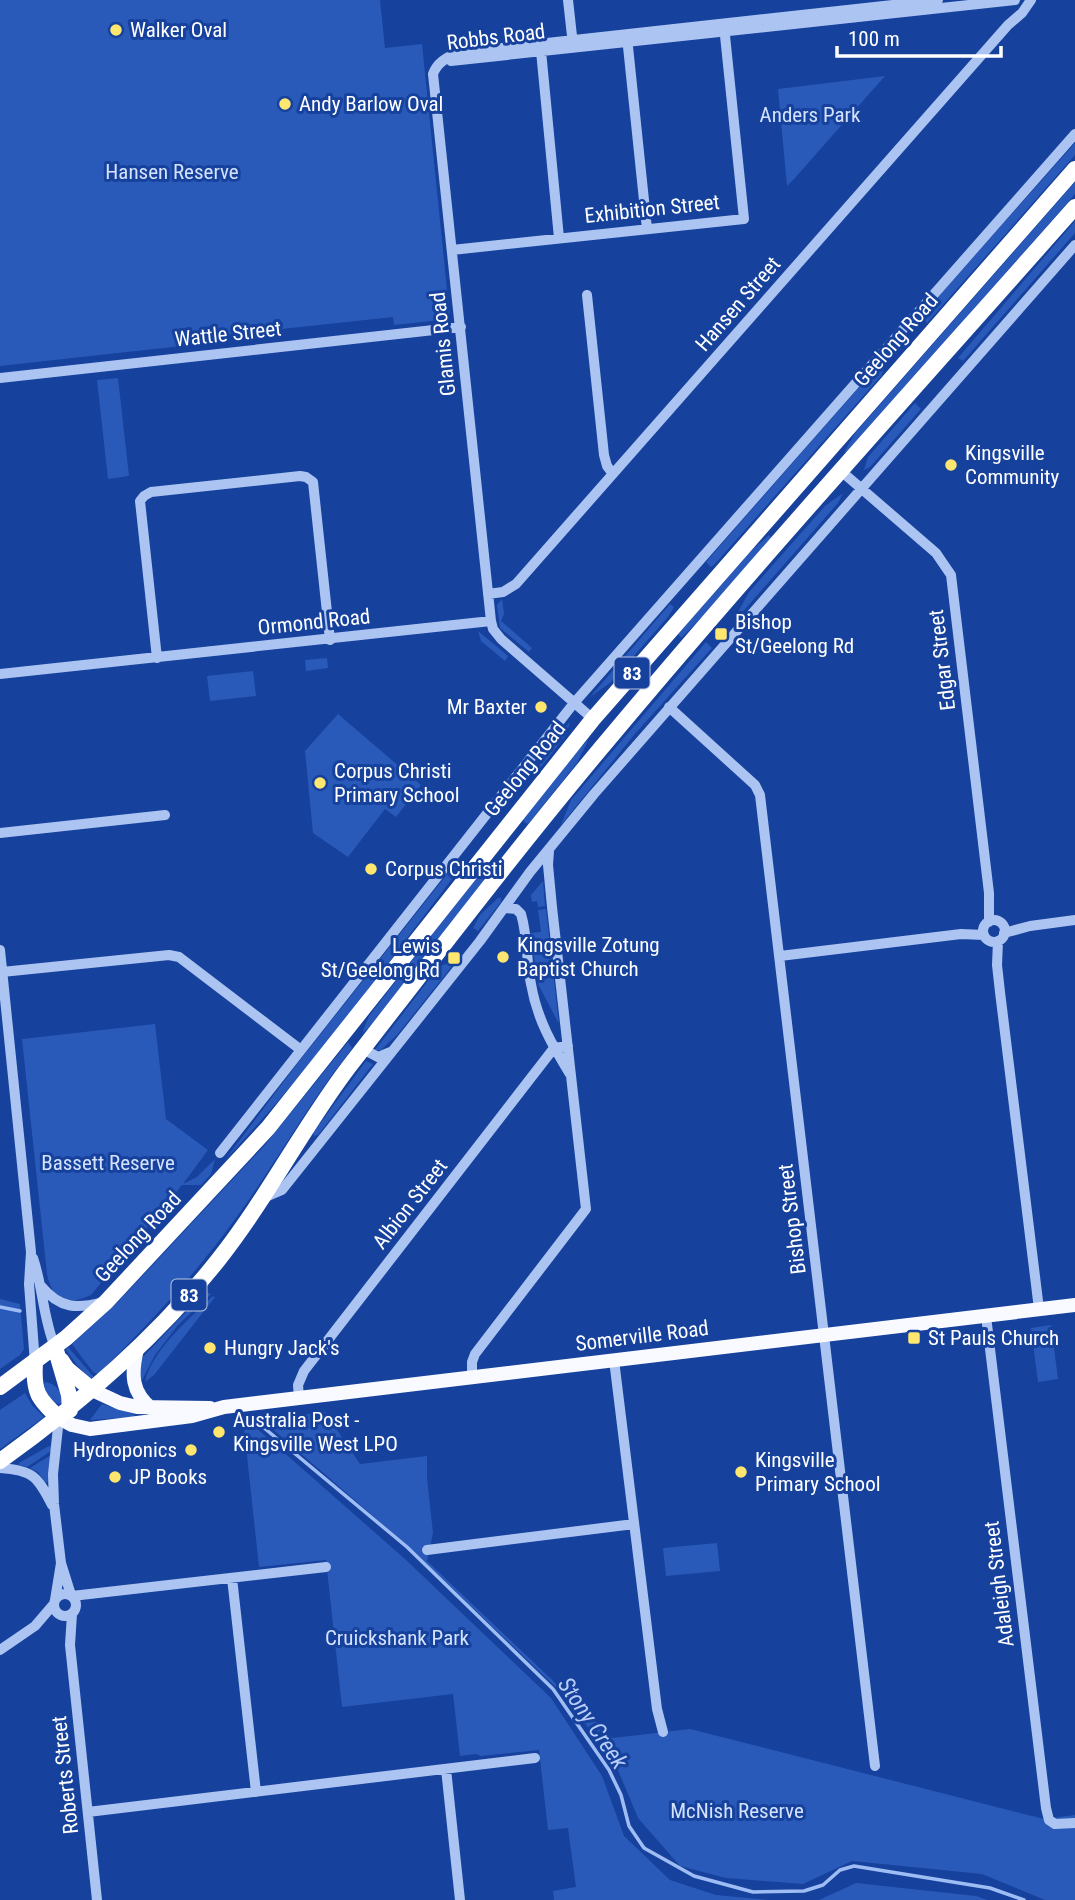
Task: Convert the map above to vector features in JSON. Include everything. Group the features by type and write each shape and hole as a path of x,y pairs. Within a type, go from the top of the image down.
{"highway":[{"name":"Geelong Road","path":"0,1387 35,1363 57,1352 268,1128 593,719 1075,169"},
{"name":"83","path":"0,1461 64,1414 137,1349 220,1258 320,1106 612,734 1075,207"},
{"path":"822,455 841,471"},
{"path":"593,719 612,734"},
{"path":"359,1013 355,1030 363,1049"},
{"path":"35,1363 35,1391 42,1401 64,1414 69,1395 57,1352"},
{"path":"57,1352 67,1369 92,1390"}],"main road":[{"name":"Somerville Road","path":"92,1390 120,1403 152,1409 194,1406 215,1408 1075,1305"},
{"path":"137,1349 133,1382 140,1396 152,1409"},
{"name":"Somerville Road","path":"64,1414 72,1425 90,1429 192,1416 215,1408"}],"street":[{"path":"568,0 573,44"},
{"name":"Robbs Road","path":"439,64 456,53 573,44 937,0"},
{"name":"Robbs Road","path":"724,27 1016,0"},
{"name":"Hansen Street","path":"1008,25 1016,0"},
{"name":"Hansen Street","path":"488,594 503,592 516,584 1008,25 1023,13 1031,0"},
{"name":"Exhibition Street","path":"452,250 744,219 724,27"},
{"path":"627,38 647,229"},
{"name":"Robbs Road","path":"439,64 541,51 573,44"},
{"path":"541,51 559,238"},
{"name":"Glamis Road","path":"439,64 433,74 491,621"},
{"name":"Geelong Road","path":"220,1153 574,703 1075,134"},
{"path":"261,1199 282,1190 550,849 669,707 861,488 1071,258 1075,245"},
{"path":"587,295 604,455 613,474"},
{"name":"Wattle Street","path":"0,378 461,327"},
{"name":"Edgar Street","path":"841,471 936,553 947,567 952,580 1039,1309"},
{"path":"157,658 140,504 144,496 151,492 300,476 309,479 314,487 330,640"},
{"path":"491,621 493,629 501,639 593,719"},
{"name":"Ormond Road","path":"0,674 491,621"},
{"name":"Bishop Street","path":"669,707 755,785 759,792 875,1766"},
{"path":"0,833 165,815"},
{"path":"472,1377 471,1362 475,1354 585,1213 548,870 550,849"},
{"path":"504,908 516,909 522,916 531,986 544,1031 572,1076"},
{"path":"780,956 1075,920"},
{"path":"0,950 32,1252 46,1318 57,1352"},
{"path":"2,972 169,955 179,957 301,1050"},
{"path":"554,1048 568,1046"},
{"name":"Albion Street","path":"299,1398 298,1385 304,1371 554,1048"},
{"path":"363,1049 378,1057 392,1050"},
{"path":"32,1252 29,1284 35,1363"},
{"path":"41,1286 55,1301 69,1307 106,1302"},
{"name":"Adaleigh Street","path":"986,1315 1046,1808 1049,1819 1055,1824 1075,1823"},
{"path":"614,1360 656,1709 663,1732"},
{"name":"Roberts Street","path":"64,1414 53,1474 54,1511 69,1607 70,1646 97,1900"},
{"name":"Roberts Street","path":"0,1468 24,1471 36,1478 54,1511"},
{"path":"427,1550 634,1524"},
{"name":"Roberts Street","path":"54,1602 61,1563"},
{"path":"0,1650 35,1626 93,1594 326,1567"},
{"path":"232,1578 256,1792"},
{"path":"35,1626 60,1595 69,1607"},
{"path":"54,1602 55,1612 69,1607"},
{"path":"88,1812 536,1758"},
{"path":"446,1769 460,1900"}],"green space":[{"name":"Hansen Reserve","path":"0,0 380,0 385,48 422,44 450,319 394,325 393,317 227,335 227,341 0,366"},
{"name":"Anders Park","path":"885,76 794,179 787,186 778,89"},
{"path":"1075,143 1075,155 927,323 920,317"},
{"path":"1075,182 1075,194 849,451 844,452 856,432"},
{"path":"1075,221 1075,233 963,361 958,358"},
{"path":"882,361 886,365 881,376 711,567 706,562"},
{"path":"118,378 129,476 108,479 97,380"},
{"path":"915,403 921,409 870,467 864,470 868,457"},
{"path":"843,493 838,503 739,616 737,614 749,592 825,506"},
{"path":"769,535 772,538 681,638 678,634 751,551"},
{"path":"502,599 504,614 501,621 532,648 529,652 500,628 497,605"},
{"path":"670,604 674,607 668,617 610,683 590,697"},
{"path":"478,631 508,656 505,661 481,641"},
{"path":"706,642 712,648 634,735 561,825 571,800"},
{"path":"327,658 328,668 306,671 305,660"},
{"path":"253,671 256,696 210,701 207,676"},
{"path":"338,714 421,785 396,817 385,809 348,857 313,833 305,751"},
{"path":"570,722 566,735 535,775 533,773 545,758 540,755"},
{"path":"589,739 577,763 528,824 524,822 523,819"},
{"path":"460,858 465,862 348,1015 288,1090 224,1161 297,1064"},
{"path":"480,873 484,881 369,1028 362,1033 369,1016"},
{"path":"543,881 545,906 538,907 537,901 532,902 531,895"},
{"path":"501,898 501,902 478,931 473,928 480,915"},
{"path":"546,909 559,1024 538,984 530,933 541,932 538,910"},
{"path":"450,962 453,965 397,1035 381,1050 375,1050 434,973"},
{"name":"Bassett Reserve","path":"155,1024 166,1119 208,1150 183,1184 197,1177 215,1159 211,1174 201,1185 182,1185 91,1295 68,1300 57,1295 47,1274 22,1039"},
{"path":"348,1042 352,1048 220,1239 135,1337 98,1374 93,1372 72,1344 117,1303 265,1145"},
{"path":"366,1061 373,1064 318,1135 314,1136 313,1133"},
{"path":"205,1292 211,1294 178,1325 155,1355 140,1384 140,1363 143,1357"},
{"path":"215,1297 154,1375 145,1382 155,1358 183,1324"},
{"path":"0,1299 20,1304 24,1349 0,1369"},
{"path":"1051,1325 1058,1379 1038,1382 1031,1328"},
{"path":"68,1347 93,1376 91,1380 66,1350"},
{"path":"45,1382 58,1389 62,1403 56,1403 50,1398"},
{"path":"25,1393 44,1417 0,1449 0,1410"},
{"path":"102,1404 134,1414 134,1417 90,1420"},
{"name":"McNish Reserve","path":"325,1412 360,1464 427,1456 433,1533 427,1561 613,1738 690,1729 1044,1819 1075,1815 1075,1900 1045,1900 982,1874 852,1861 803,1884 726,1878 680,1866 638,1818 615,1763 562,1693 409,1547 261,1419"},
{"name":"Cruickshank Park","path":"255,1427 405,1559 551,1698 602,1776 624,1836 670,1880 716,1895 769,1900 554,1900 553,1891 576,1887 568,1828 548,1830 539,1750 460,1756 453,1694 342,1707 326,1560 259,1567 244,1428"},
{"path":"49,1446 52,1447 51,1451 27,1467 19,1465 19,1463"},
{"path":"51,1455 50,1480 46,1483 38,1472 30,1468"},
{"path":"717,1543 720,1571 666,1576 663,1548"},
{"path":"856,1883 976,1896 987,1900 819,1900"}],"waterway":[{"name":"Stony Creek","path":"0,1307 20,1311"},
{"name":"Stony Creek","path":"257,1422 407,1547 553,1689 609,1770 621,1795 629,1826 644,1848 694,1876 753,1892 804,1891 823,1885 840,1870 854,1866 990,1888 1024,1900"}],"place":[{"name":"Walker Oval","path":"116,30"},
{"name":"Andy Barlow Oval","path":"285,104"},
{"name":"Kingsville Community","path":"951,465"},
{"name":"Bishop St/Geelong Rd","path":"721,634"},
{"name":"Mr Baxter","path":"541,707"},
{"name":"Corpus Christi Primary School","path":"320,783"},
{"name":"Corpus Christi","path":"371,869"},
{"name":"Kingsville Zotung Baptist Church","path":"503,957"},
{"name":"Lewis St/Geelong Rd","path":"454,958"},
{"name":"St Pauls Church","path":"914,1338"},
{"name":"Hungry Jack's","path":"210,1348"},
{"name":"Australia Post - Kingsville West LPO","path":"219,1432"},
{"name":"Hydroponics","path":"191,1450"},
{"name":"Kingsville Primary School","path":"741,1472"},
{"name":"JP Books","path":"115,1477"}]}
